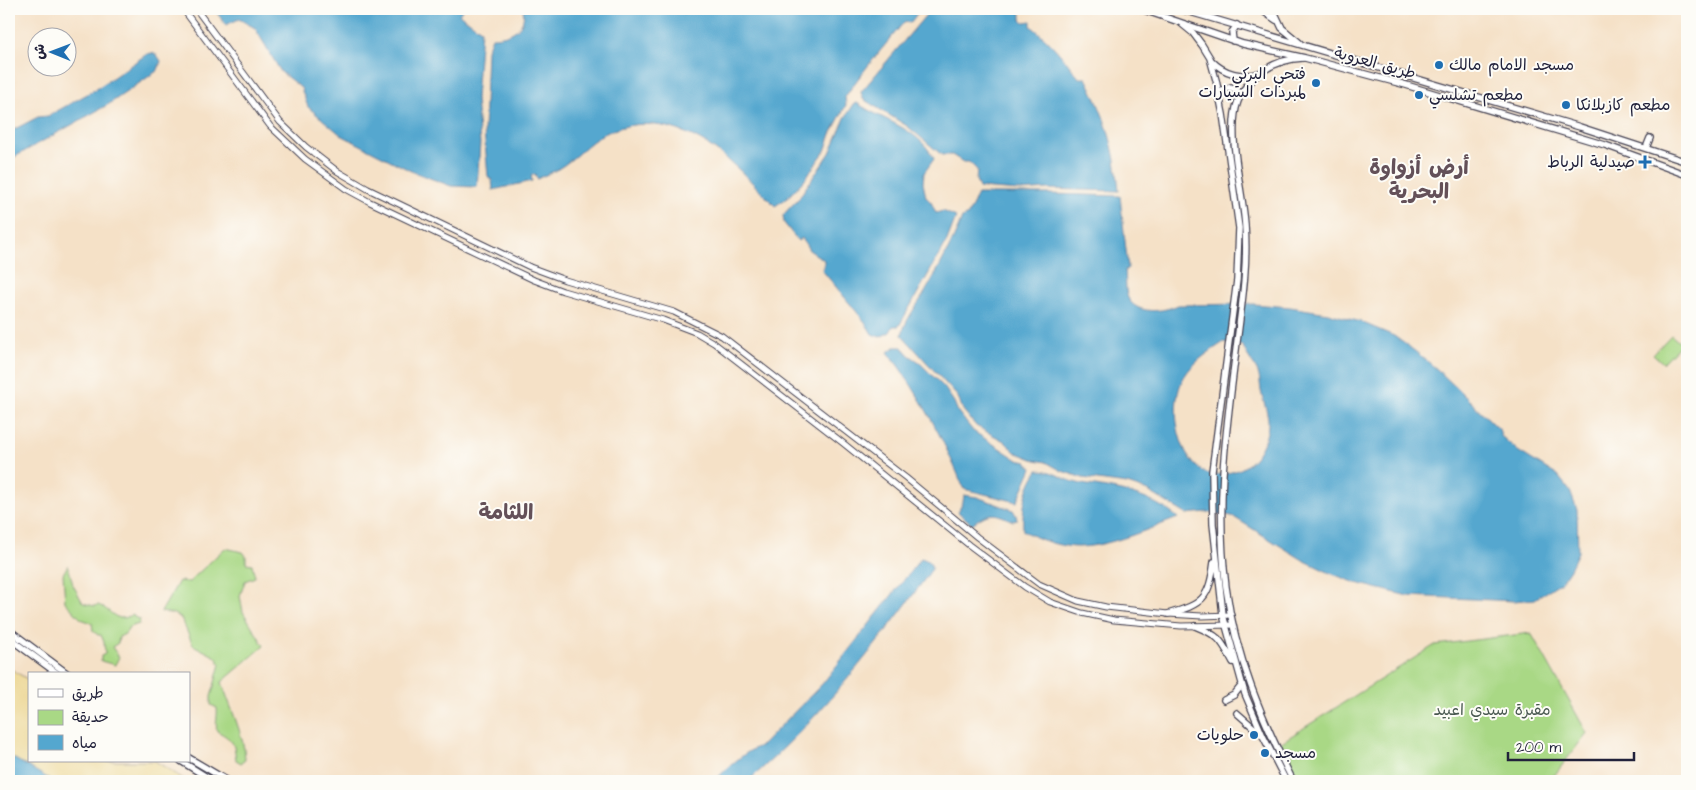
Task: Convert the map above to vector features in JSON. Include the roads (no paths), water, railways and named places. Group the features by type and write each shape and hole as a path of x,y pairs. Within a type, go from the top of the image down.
{"main road":[{"path":"183,9 262,116 292,148 321,172 346,189 548,286 663,320 696,333 714,343 843,443 969,545 1025,587 1050,602 1071,610 1114,620 1195,626 1233,624"},
{"path":"196,9 270,111 306,147 337,171 412,211 546,273 674,312 722,336 906,478 944,511 1039,584 1078,601 1106,607 1168,614 1230,614"},
{"name":"طريق العروبة","path":"1141,9 1233,41 1406,85 1605,145 1687,175"},
{"name":"طريق العروبة","path":"1180,9 1646,148 1687,162"},
{"path":"1199,14 1216,9"},
{"path":"1260,9 1278,22 1289,35 1306,46"},
{"path":"1273,9 1278,22"},
{"path":"1181,22 1198,38 1217,66 1230,73 1245,76 1260,73"},
{"path":"1233,41 1232,32 1236,26"},
{"path":"1210,58 1219,91 1238,214 1239,254 1236,293 1212,471 1212,524 1223,615 1242,685 1262,736 1286,781"},
{"path":"1293,781 1259,711 1248,682 1230,614 1224,573 1221,522 1225,435 1246,260 1246,225 1234,128 1236,108 1242,94 1252,80 1260,73 1281,62 1305,58"},
{"path":"1219,91 1231,88 1238,90 1242,94"},
{"path":"1646,148 1650,138"},
{"path":"407,219 412,211"},
{"path":"436,232 441,224"},
{"path":"1168,614 1193,606 1204,596 1212,581 1216,553"},
{"path":"1195,626 1210,632 1220,640 1238,670"},
{"path":"9,630 65,672"},
{"path":"9,638 55,672"},
{"path":"1224,700 1234,694 1242,685"},
{"path":"1237,713 1262,736"},
{"path":"190,759 228,781"},
{"path":"183,762 213,781"}],"water":[{"path":"214,9 464,9 459,14 481,30 476,99 480,143 477,187 451,186 411,171 341,135 308,107 301,88 281,72 255,28 239,19 226,25"},
{"path":"523,9 921,9 910,23 904,22 859,77 845,97 846,105 831,134 825,151 804,180 787,198 775,206 715,149 685,133 653,125 620,128 604,134 553,172 537,179 535,174 531,175 532,181 493,190 492,180 488,177 484,131 487,50 492,37 505,35 519,27 524,16"},
{"path":"931,9 1013,9 1021,13 1021,19 1024,22 1031,21 1031,26 1056,50 1079,78 1086,78 1099,106 1112,146 1119,191 1047,189 1020,191 979,188 976,180 977,170 969,162 963,162 952,155 942,155 907,126 863,99 861,92"},
{"path":"147,54 157,55 161,61 158,70 154,73 109,104 9,160 9,132 38,117 48,116 96,89"},
{"path":"857,103 910,132 927,148 934,159 924,173 923,183 926,197 931,202 936,213 943,211 956,217 946,243 899,326 893,326 890,332 880,337 872,334 865,322 822,270 824,260 809,250 802,238 798,241 784,223 783,215 798,199 830,153 845,118 854,104"},
{"path":"978,194 1120,196 1128,268 1125,270 1126,292 1132,303 1138,307 1144,310 1158,310 1178,305 1253,304 1290,307 1328,313 1361,322 1394,336 1438,370 1499,429 1501,436 1518,451 1558,476 1570,491 1577,510 1578,552 1570,569 1561,582 1535,599 1514,601 1408,596 1356,583 1330,573 1303,560 1232,516 1207,512 1186,514 1148,491 1127,484 1083,478 1062,471 1046,462 1015,452 1004,441 976,426 963,410 958,397 902,335 908,319 944,257 962,218 968,215","holes":["1224,342 1243,346 1260,380 1268,416 1265,439 1254,459 1242,468 1218,474 1206,473 1193,463 1181,440 1176,413 1179,388 1184,377 1192,367"]},
{"path":"895,347 902,347 944,387 958,412 973,431 1018,460 1027,462 1032,468 1017,502 964,489 930,418 911,384 888,352"},
{"path":"1038,470 1052,473 1077,483 1112,489 1142,497 1169,511 1178,518 1108,543 1093,546 1066,546 1049,542 1023,531 1025,499 1030,484"},
{"path":"964,495 977,497 1013,510 1017,520 1013,521 992,514 972,524 958,512"},
{"path":"921,558 931,565 932,569 846,681 799,733 748,781 714,781 742,756 762,745 823,683"},
{"path":"9,756 15,759 53,781 9,781"}],"place":[{"name":"مسجد الامام مالك","path":"1439,65"},
{"name":"فتحي البركي لمبردات السيارات","path":"1316,83"},
{"name":"مطعم تشلسي","path":"1419,95"},
{"name":"مطعم كازبلانكا","path":"1566,105"},
{"name":"صيدلية الرباط","path":"1645,162"},
{"name":"حلويات","path":"1254,735"},
{"name":"مسجد","path":"1265,753"}],"district":[{"name":"أرض أزواوة البحرية","path":"1419,179"},
{"name":"اللثامة","path":"506,512"}],"park label":[{"name":"مقبرة سيدي اعبيد","path":"1492,710"}]}
